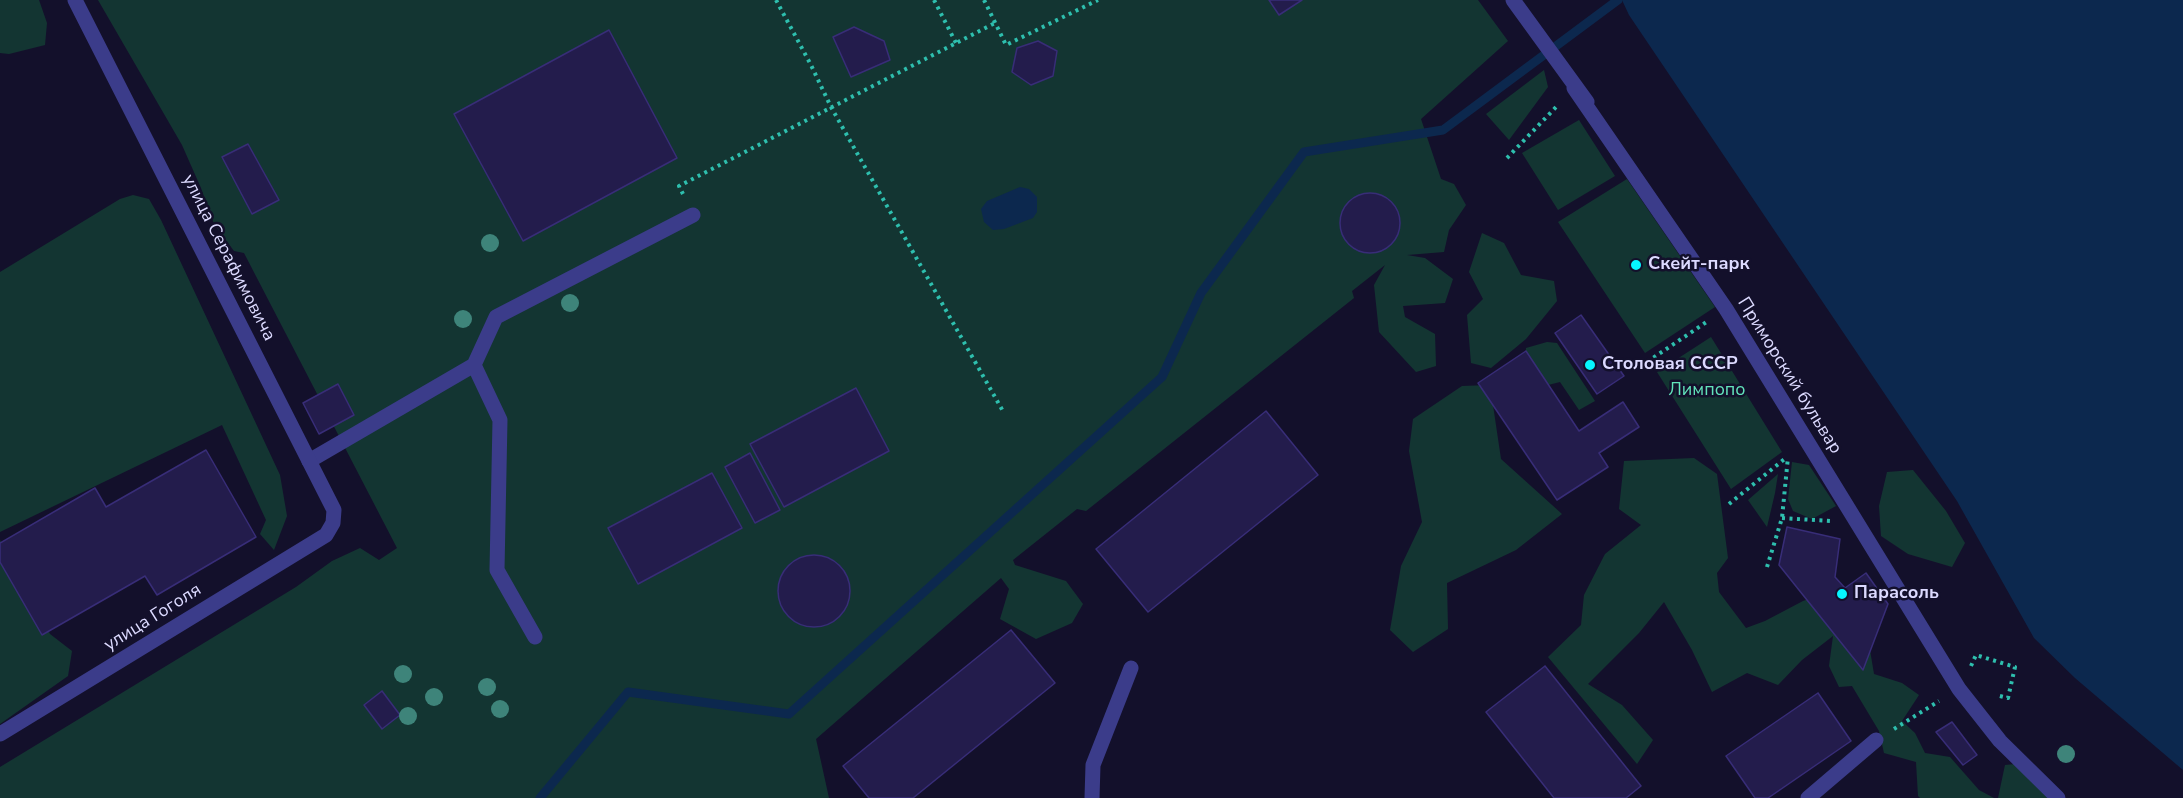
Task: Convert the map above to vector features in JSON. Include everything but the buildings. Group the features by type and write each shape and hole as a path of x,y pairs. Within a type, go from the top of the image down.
{"street":[{"name":"улица Серафимовича","path":"75,0 334,510 333,523 326,535"},
{"name":"Приморский бульвар","path":"1513,0 1726,309 1959,689 2000,741 2058,798"},
{"path":"309,461 474,365 496,317 693,215"},
{"path":"474,365 500,420 497,570 535,636"},
{"name":"улица Гоголя","path":"0,734 326,535"},
{"path":"1092,798 1093,765 1131,668"},
{"path":"1808,798 1876,740"}],"path":[{"path":"776,0 831,107 1004,414"},
{"path":"934,0 956,43"},
{"path":"984,0 1006,45 1098,0"},
{"path":"693,215 679,186 995,23"},
{"path":"1507,158 1572,83"},
{"path":"1641,366 1726,309"},
{"path":"1729,504 1788,457 1820,463"},
{"path":"1767,567 1782,518 1788,457"},
{"path":"1782,518 1857,523"},
{"path":"1876,740 1959,689 1976,655 2015,667 2008,698 1959,689"}],"green space":[{"path":"0,0 39,0 47,23 45,45 9,54 0,53"},
{"path":"98,0 1478,0 1508,41 1421,119 1441,179 1454,184 1466,205 1449,230 1444,252 1407,255 1425,258 1453,279 1445,303 1403,306 1405,317 1435,334 1436,366 1416,372 1379,332 1374,285 1385,265 1352,291 1354,298 1086,511 1077,509 1013,560 1015,565 1066,581 1083,604 1072,623 1036,639 1000,619 1009,589 1001,578 816,739 829,798 0,798 0,767 296,587 332,561 360,548 379,560 397,548 244,253 234,251 214,224 182,145"},
{"path":"1544,70 1548,87 1509,140 1486,114"},
{"path":"1579,120 1615,176 1558,210 1522,153"},
{"name":"Скейт-парк","path":"1627,179 1715,307 1645,353 1558,222"},
{"path":"133,195 149,199 161,220 280,475 287,516 274,550 260,534 266,520 222,425 0,532 0,272 120,199"},
{"path":"1482,233 1504,243 1521,275 1554,281 1557,301 1526,339 1491,368 1471,363 1467,315 1483,299 1469,272"},
{"name":"Лимпопо","path":"1711,337 1782,452 1731,489 1657,372"},
{"path":"1547,342 1557,343 1595,401 1579,410 1560,382 1536,388 1525,373 1526,348"},
{"path":"1490,385 1501,459 1562,514 1516,550 1447,583 1448,629 1413,652 1390,630 1401,566 1422,522 1409,451 1413,419 1462,386"},
{"path":"1694,458 1717,474 1728,558 1717,573 1719,592 1746,628 1765,621 1803,601 1832,591 1870,650 1874,674 1902,683 1919,695 1902,721 1915,733 1925,753 1950,757 1979,790 1994,798 1920,798 1918,796 1916,762 1884,753 1879,731 1852,686 1839,687 1829,666 1833,636 1802,660 1778,685 1747,673 1712,692 1692,650 1664,602 1639,633 1588,684 1622,705 1653,740 1637,764 1548,657 1581,625 1584,595 1605,554 1641,525 1619,509 1624,461"},
{"path":"1792,462 1809,465 1836,506 1812,519 1793,511 1788,499"},
{"path":"1913,470 1946,511 1965,543 1952,567 1908,554 1881,536 1879,506 1887,472"},
{"path":"1778,474 1775,493 1767,527 1748,500"},
{"path":"0,540 50,634 72,651 68,676 0,724"},
{"path":"2026,763 2045,777 2047,798 1998,798 2005,765"}],"water":[{"path":"1622,0 2183,0 2183,770 2075,678 2034,638 1957,501 1629,15"},
{"path":"1020,187 1029,189 1037,197 1037,212 1033,218 1004,229 993,230 984,222 981,209 987,201"}],"waterway":[{"path":"540,798 628,692 789,714 1162,377 1201,293 1304,152 1443,130 1618,0"}],"place":[{"name":"Скейт-парк","path":"1636,265"},
{"name":"Столовая СССР","path":"1590,365"},
{"name":"Парасоль","path":"1842,594"}]}
